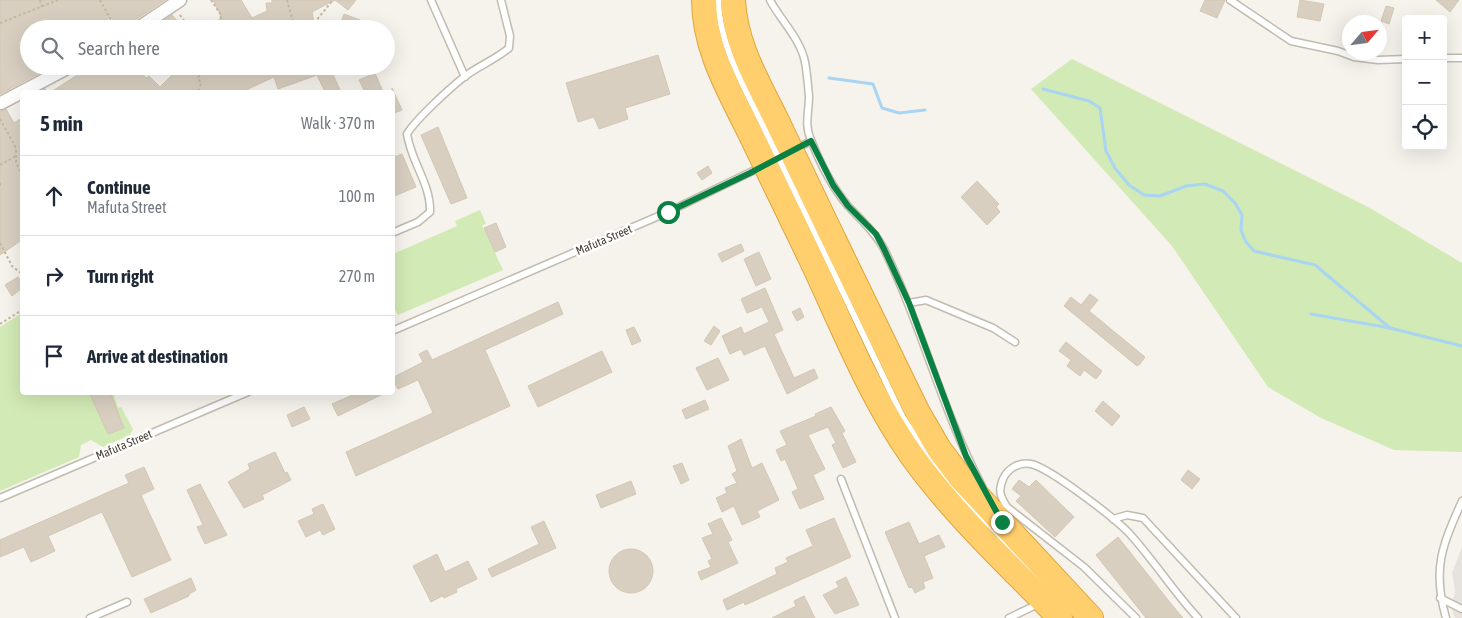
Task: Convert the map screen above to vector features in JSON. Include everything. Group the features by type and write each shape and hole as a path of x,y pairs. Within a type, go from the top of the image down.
{"highway":[{"path":"704,0 707,28 713,55 765,129"},
{"path":"733,0 736,28 765,129 822,248 939,449 960,477 1091,618"},
{"path":"822,248 878,400 911,455 950,505 1050,602"}],"street":[{"path":"150,20 177,2"},
{"path":"26,90 53,75"},
{"path":"0,104 20,93"}],"lane":[{"path":"432,0 465,77"},
{"path":"395,232 418,222 430,212 431,198 409,150 407,134 414,124 465,77 496,59 509,48 510,36 501,0"},
{"path":"718,0 722,33 765,129"},
{"path":"770,0 792,32 804,60 809,97 807,130 811,141 833,185 848,206 876,234 909,303 966,456 984,489"},
{"path":"1230,0 1291,41 1338,51 1354,57 1378,60 1402,59"},
{"path":"1447,58 1462,58"},
{"name":"Mafuta Street","path":"395,329 668,212 750,173 811,141"},
{"path":"909,303 926,300 994,328 1015,342"},
{"name":"Mafuta Street","path":"0,498 241,395"},
{"path":"1136,618 1084,567 1007,507 999,494 999,488 1005,475 1013,467 1020,464 1032,464 1059,480 1113,519 1138,544 1198,618"},
{"path":"841,479 895,618"},
{"path":"989,498 1002,522"},
{"path":"1446,618 1440,598 1439,569 1443,542 1462,501"},
{"path":"1113,519 1127,514 1143,518 1236,618"},
{"path":"1440,598 1462,609"},
{"path":"90,618 127,602"},
{"path":"1009,618 1050,602"}],"path":[{"path":"40,0 42,7"},
{"path":"0,23 58,0"},
{"path":"100,0 111,20"},
{"path":"212,0 222,20"},
{"path":"287,0 293,20"},
{"path":"317,20 333,0"},
{"path":"177,2 186,20"},
{"path":"199,90 202,84 198,78 201,75"},
{"path":"0,119 14,144 20,169"},
{"path":"0,165 16,156"},
{"path":"0,243 12,266 20,272"},
{"path":"0,324 20,311"}],"shaded area":[{"path":"1462,547 1462,618 1455,618 1452,610 1455,590 1452,573"}],"green space":[{"path":"1072,59 1370,208 1462,263 1462,452 1394,450 1321,418 1268,387 1172,246 1031,89"},
{"path":"480,210 486,224 482,225 503,270 398,315 395,310 395,253 457,226 455,221"},
{"path":"20,314 20,395 115,395 118,408 121,407 133,429 130,435 103,447 91,440 81,445 79,457 0,491 0,327"}],"building":[{"path":"0,0 165,0 135,20 113,20 111,17 106,20 20,20 20,75 36,75 0,94"},
{"path":"213,0 241,0 252,18 267,11 266,3 272,3 272,0 335,0 312,12 314,20 218,20 222,18"},
{"path":"335,0 356,0 348,10"},
{"path":"1205,0 1225,0 1217,18 1200,11"},
{"path":"1300,0 1324,4 1320,21 1297,17"},
{"path":"1436,0 1459,0 1450,12"},
{"path":"1386,6 1394,8 1389,24 1387,23 1387,15 1383,15"},
{"path":"344,14 360,20 342,20"},
{"path":"172,15 176,20 165,20"},
{"path":"658,55 670,94 625,108 628,119 599,129 594,117 578,122 566,83"},
{"path":"77,75 143,75 146,78 149,76 160,87 172,75 317,75 278,89 274,77 248,90 54,90"},
{"path":"317,75 333,75 340,90 324,90"},
{"path":"370,75 376,75 382,90 364,90 359,80"},
{"path":"395,95 402,110 395,113"},
{"path":"6,109 14,123 20,119 20,241 0,255 0,111"},
{"path":"438,127 467,198 451,204 421,135"},
{"path":"402,154 416,187 395,196 395,157"},
{"path":"708,166 712,173 702,180 697,173"},
{"path":"977,181 999,204 996,207 1000,212 987,225 961,197"},
{"path":"496,223 506,247 495,252 484,228"},
{"path":"741,244 744,251 722,262 718,254"},
{"path":"759,252 771,279 756,286 744,259"},
{"path":"18,277 20,280 20,290 12,296 5,285"},
{"path":"765,288 783,330 774,334 794,378 814,369 818,378 787,394 765,346 744,355 741,349 730,354 722,336 741,327 744,334 769,322 762,307 747,313 741,299"},
{"path":"1090,294 1098,300 1089,311 1145,357 1140,364 1137,366 1064,306 1071,297 1081,305"},
{"path":"558,302 563,314 485,350 510,406 356,476 346,452 433,413 418,380 398,389 395,384 395,376 423,362 419,354 427,350 432,360"},
{"path":"800,308 804,317 797,321 792,312"},
{"path":"714,326 720,331 711,345 704,341"},
{"path":"634,327 641,341 632,345 626,330"},
{"path":"1066,342 1102,371 1096,379 1084,370 1080,376 1067,366 1071,360 1059,351"},
{"path":"602,351 612,372 538,407 528,386"},
{"path":"718,358 729,380 707,390 696,368"},
{"path":"90,395 111,395 124,428 108,434"},
{"path":"352,395 381,395 338,416 332,404"},
{"path":"705,400 709,409 686,419 682,410"},
{"path":"1103,401 1120,416 1112,426 1095,411"},
{"path":"304,407 310,419 292,427 287,415"},
{"path":"831,407 845,431 842,433 856,462 843,468 832,445 836,443 828,427 808,435 825,469 813,475 824,499 800,509 792,492 798,489 785,459 781,461 776,450 787,445 780,431 816,416 815,414"},
{"path":"741,439 752,468 762,463 779,500 757,511 760,517 742,525 734,506 722,512 716,498 727,493 725,488 737,483 732,474 737,471 728,446"},
{"path":"275,452 285,473 287,472 291,480 262,495 264,499 244,508 228,482 250,469 248,464"},
{"path":"682,463 689,480 681,484 673,466"},
{"path":"144,467 154,489 141,495 171,560 132,577 102,512 48,536 55,551 31,562 24,547 0,557 0,540 129,483 125,475"},
{"path":"1188,470 1200,479 1192,489 1181,480"},
{"path":"1019,480 1029,487 1036,480 1074,517 1055,537 1016,501 1021,496 1012,489"},
{"path":"631,481 636,494 601,508 596,495"},
{"path":"200,484 227,535 205,544 197,527 203,525 187,490"},
{"path":"323,504 335,529 323,535 320,530 306,537 298,521 314,514 312,509"},
{"path":"721,518 732,540 728,542 738,563 701,580 698,572 711,567 708,561 712,559 702,538 713,534 708,524"},
{"path":"834,518 851,557 745,605 744,602 727,610 723,600 777,574 775,568 788,562 786,558 813,546 806,530"},
{"path":"544,521 556,548 492,577 488,569 539,544 531,527"},
{"path":"909,522 919,544 939,535 945,547 924,556 933,578 923,582 925,588 915,593 912,587 909,588 885,532"},
{"path":"1118,537 1183,618 1146,618 1096,555"},
{"path":"627,549 635,549 647,555 653,571 647,587 635,593 627,593 615,587 609,575 609,567 615,555"},
{"path":"437,554 445,572 468,561 477,579 456,589 457,592 444,598 442,596 431,602 413,566"},
{"path":"846,577 859,605 835,614 823,595 839,587 836,582"},
{"path":"191,578 196,590 189,594 189,596 151,613 144,599"},
{"path":"804,596 815,618 772,618 796,606 794,601"}],"waterway":[{"path":"829,78 873,84 882,108 899,113 925,110"},
{"path":"41,84 45,90"},
{"path":"1043,89 1089,101 1100,108 1106,151 1115,168 1129,185 1144,195 1160,196 1186,186 1205,184 1223,191 1235,203 1242,215 1241,230 1246,242 1254,251 1315,265 1390,328"},
{"path":"1311,314 1390,328 1462,346"}],"route":[{"path":"668,212 750,173 811,141 833,185 848,206 876,234 884,249 909,303 966,456 1002,522"}]}
